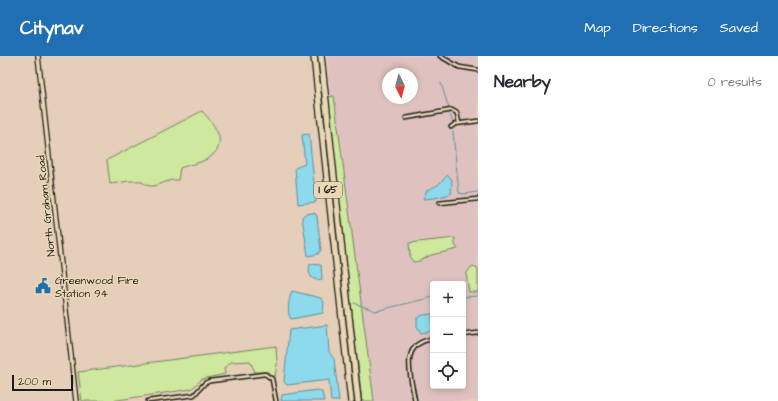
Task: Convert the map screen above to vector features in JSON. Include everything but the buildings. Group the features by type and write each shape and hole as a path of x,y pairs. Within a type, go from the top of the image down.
{"highway":[{"name":"I 65","path":"314,56 349,379 350,401"},
{"name":"I 65","path":"321,56 359,401"}],"street":[{"name":"North Graham Road","path":"38,56 76,401"},
{"path":"440,56 459,67 478,70"},
{"path":"406,118 452,110 457,113 459,123"},
{"path":"451,127 459,123 478,120"},
{"path":"439,203 478,199"},
{"path":"466,335 478,333"},
{"path":"415,401 409,358 413,348 420,342 430,340"},
{"path":"148,401 196,394 205,383 210,381 265,374 272,379 276,401"},
{"path":"188,396 188,401"}],"shaded area":[{"path":"327,56 478,56 478,401 365,401 332,118"}],"green space":[{"path":"334,96 374,401 362,401 328,97"},
{"path":"202,111 216,129 219,141 218,148 207,159 180,168 178,180 150,186 140,181 110,184 107,160"},
{"path":"455,238 455,245 458,249 431,255 420,261 413,262 410,255 409,243"},
{"path":"472,266 478,268 478,292 469,292 466,274"},
{"path":"276,346 277,364 275,377 270,372 255,372 250,361 231,362 224,368 225,374 202,379 191,389 111,401 82,401 78,372"}],"water":[{"path":"309,134 316,202 298,204 295,168 305,164 302,135"},
{"path":"448,175 452,180 451,194 423,199 427,190 438,185"},
{"path":"305,214 316,214 317,217 321,250 318,254 308,256 302,217"},
{"path":"310,264 321,265 322,279 317,280 312,278 309,272"},
{"path":"292,291 321,298 324,302 323,313 291,319 288,309"},
{"path":"430,314 430,332 421,333 417,326 417,318 423,315"},
{"path":"327,325 329,352 334,359 339,401 331,401 329,380 287,385 284,382 289,330"},
{"path":"317,390 322,392 324,401 281,401 282,395"}],"waterway":[{"path":"441,83 449,109"},
{"path":"450,112 452,121"},
{"path":"453,132 459,193 464,194 478,192"},
{"path":"466,297 478,296"},
{"path":"354,303 376,311 430,298"}],"place":[{"name":"Greenwood Fire Station 94","path":"43,286"}]}
